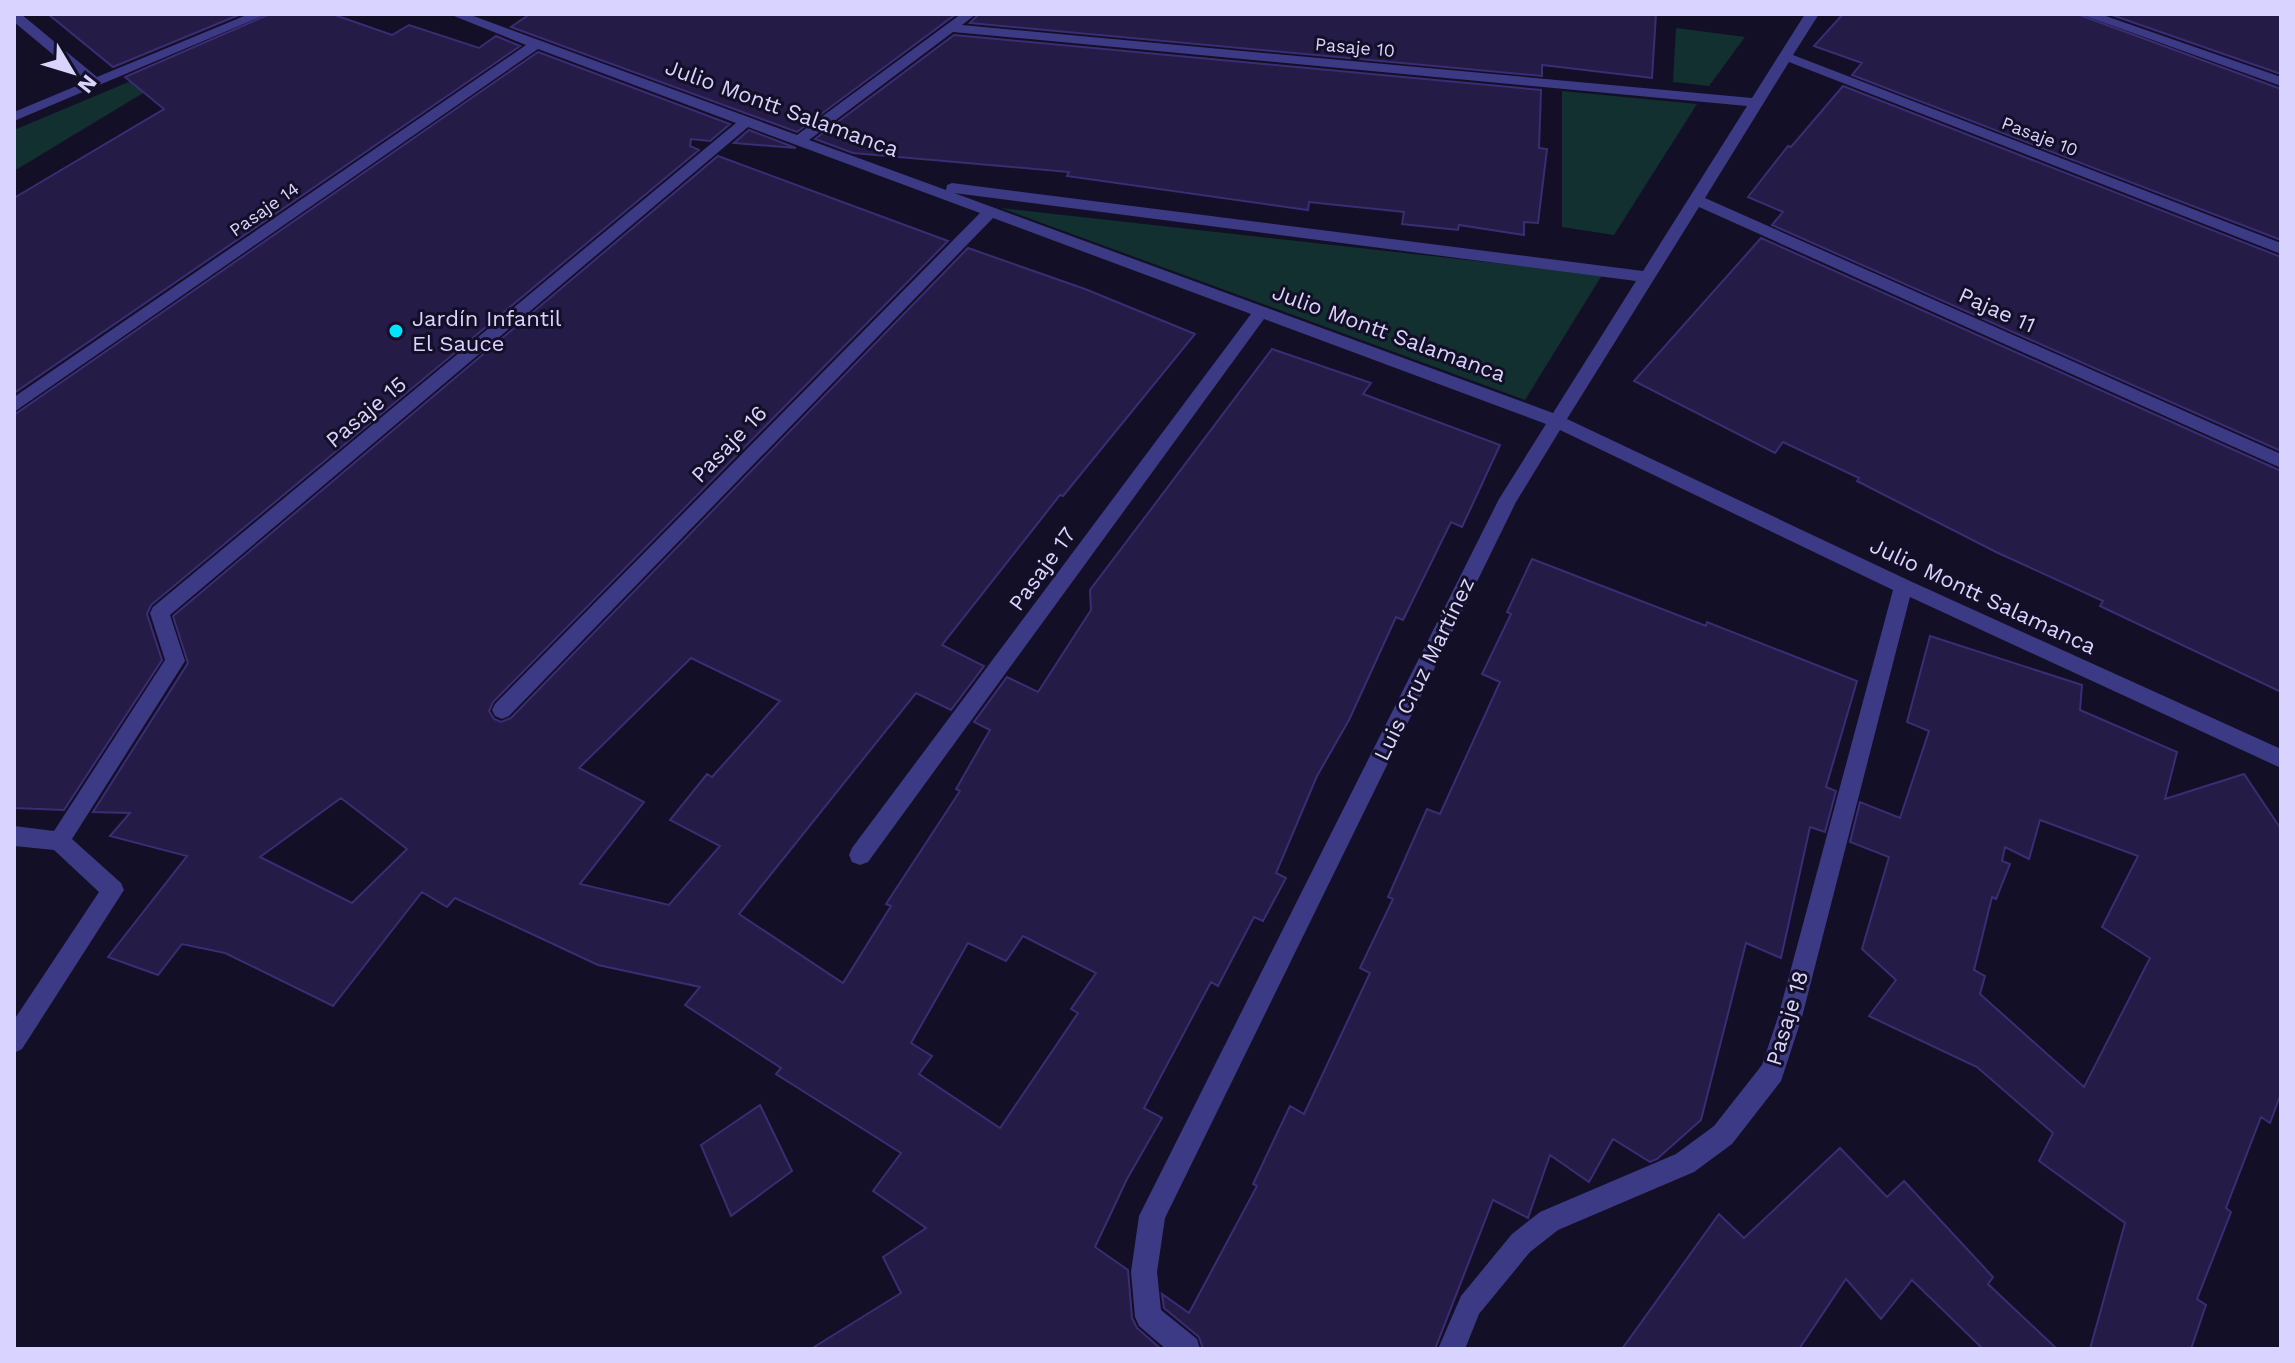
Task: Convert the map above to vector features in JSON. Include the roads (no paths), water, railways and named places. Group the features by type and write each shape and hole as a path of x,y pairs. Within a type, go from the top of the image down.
{"street":[{"path":"14,117 260,14"},
{"name":"Julio Montt Salamanca","path":"456,14 1556,421 1903,586 2281,759"},
{"path":"797,142 969,14"},
{"name":"Luis Cruz Martínez","path":"1187,1349 1148,1317 1144,1272 1152,1216 1508,499 1812,14"},
{"path":"2087,14 2281,82"},
{"path":"14,15 96,83"},
{"name":"Pasaje 10","path":"951,28 1756,103"},
{"name":"Pasaje 14","path":"14,406 536,44"},
{"name":"Pasaje 10","path":"1785,56 2281,249"},
{"name":"Pasaje 15","path":"59,841 175,661 160,613 747,121"},
{"path":"921,184 1646,277"},
{"name":"Pajae 11","path":"1695,199 2281,461"},
{"name":"Pasaje 16","path":"502,710 991,211"},
{"name":"Pasaje 17","path":"860,855 1262,311"},
{"name":"Pasaje 18","path":"1451,1349 1470,1305 1521,1243 1549,1221 1685,1163 1723,1135 1772,1072 1790,1017 1903,586"},
{"path":"14,836 59,841 113,890 14,1041"}],"place":[{"name":"Jardín Infantil El Sauce","path":"396,331"}]}
